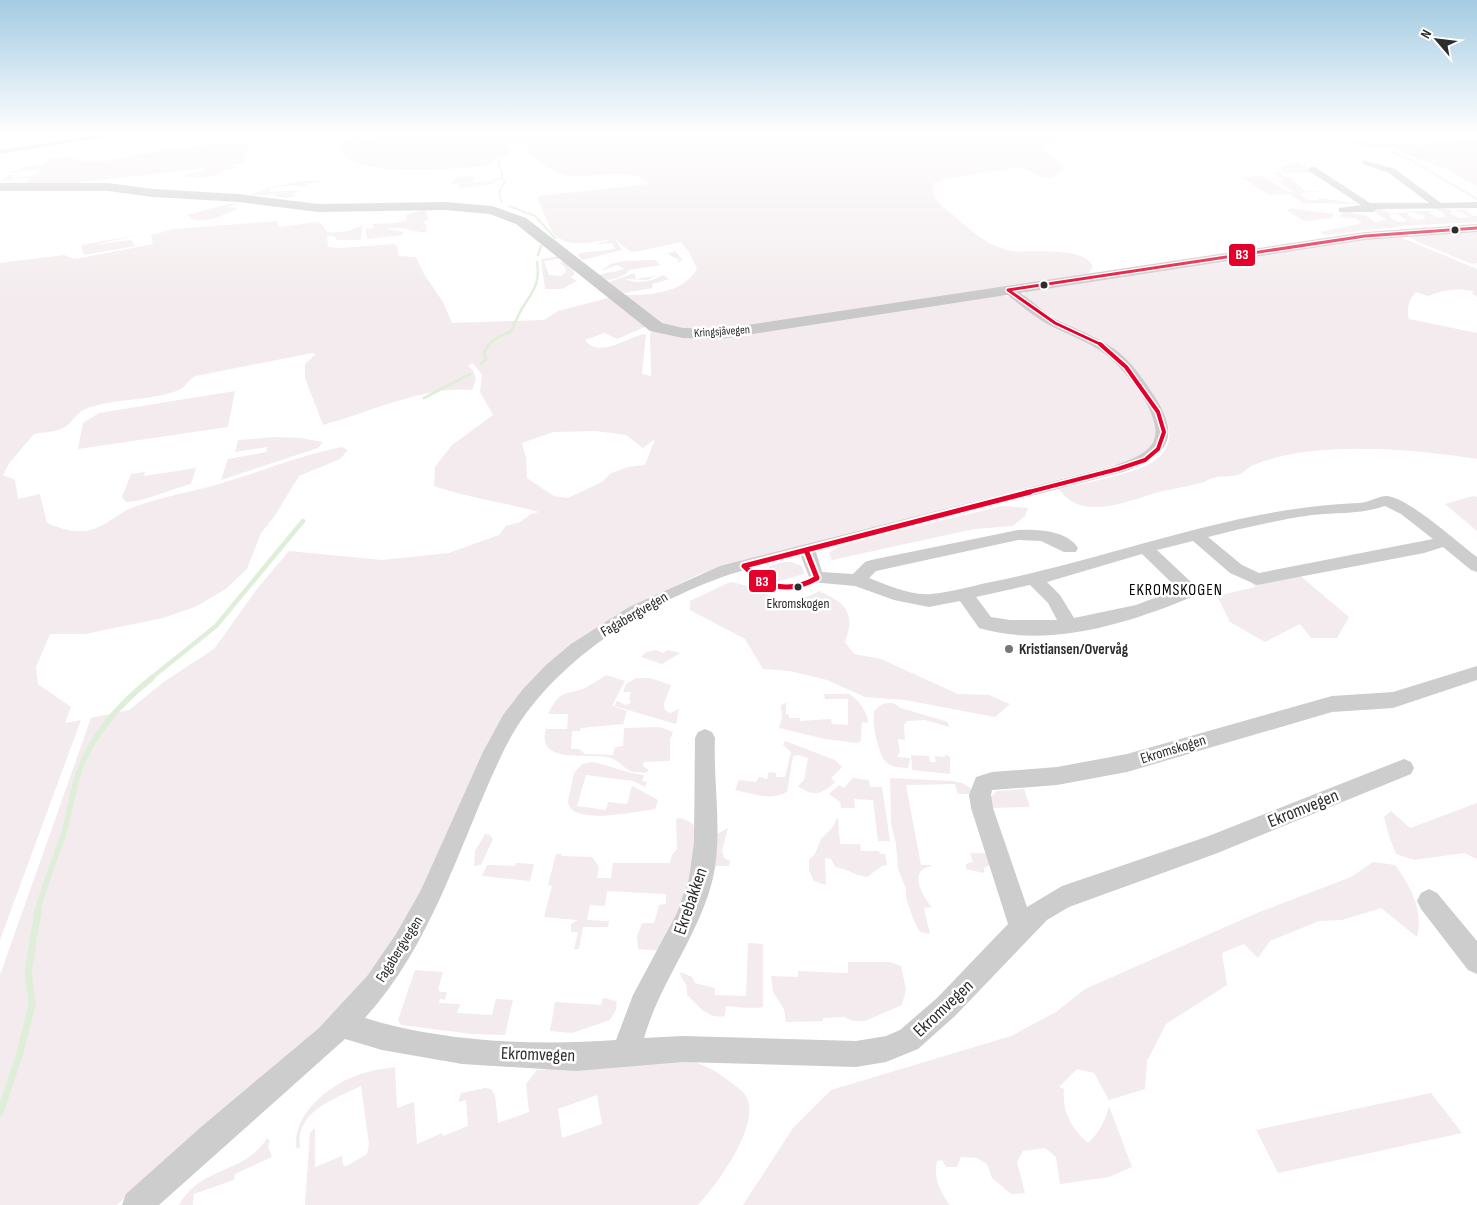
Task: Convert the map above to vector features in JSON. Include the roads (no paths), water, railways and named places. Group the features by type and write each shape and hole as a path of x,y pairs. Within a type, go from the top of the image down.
{"street":[{"name":"Kringsjåvegen","path":"132,190 239,198 318,208 444,206 492,210 521,221 656,326 683,333 720,334 1356,237 1421,230 1477,228"},
{"path":"1344,190 1369,207"},
{"path":"1418,190 1437,204"},
{"path":"1342,210 1437,204 1477,206"},
{"name":"Fagabergvegen","path":"137,1205 231,1120 342,1025 377,983 418,921 494,750 510,721 529,694 574,652 632,612 692,583 726,570 1118,469 1145,460 1158,449 1164,432 1158,412 1126,367 1100,344 1055,323 1008,290"},
{"path":"806,549 811,559 812,570 817,578 857,580 915,600 929,601 1034,579 1258,519 1314,510 1363,508 1386,501 1406,510 1477,566"},
{"path":"857,580 871,566 1010,536 1030,533 1064,544 1070,548"},
{"path":"1196,535 1236,569 1257,579 1424,548 1445,541"},
{"path":"965,594 985,623 1000,626 1029,627 1082,625 1123,616 1188,592 1186,586 1145,548"},
{"path":"1034,579 1054,599 1070,625"},
{"name":"Ekromskogen","path":"1022,929 982,808 980,795 984,784 1057,776 1127,763 1332,704 1393,700 1477,673"},
{"name":"Ekrebakken","path":"626,1053 649,990 685,925 701,879 707,836 703,766 704,738"},
{"name":"Ekromvegen","path":"342,1025 382,1037 462,1051 576,1057 683,1048 856,1054 886,1049 909,1040 946,1007 1039,912 1062,898 1206,847 1404,768"},
{"path":"1430,901 1477,961"}],"waterway":[{"path":"500,190 502,202"},
{"path":"1462,190 1477,199"},
{"path":"509,206 535,216 546,228"},
{"path":"545,227 555,238"},
{"path":"538,255 541,246"},
{"path":"489,344 498,337 510,332 534,290 538,271 537,262"},
{"path":"481,364 486,359 484,352 489,344"},
{"path":"424,398 470,374"},
{"path":"150,679 216,626 303,521"},
{"path":"37,912 63,836 78,774 87,753 111,717 152,678"},
{"path":"0,1113 20,1053 32,1005 28,972 38,911"}],"place":[{"name":"Ekromskogen","path":"798,587"},
{"name":"Kristiansen/Overvåg","path":"1009,649"}],"district":[{"name":"EKROMSKOGEN","path":"1176,589"}]}
